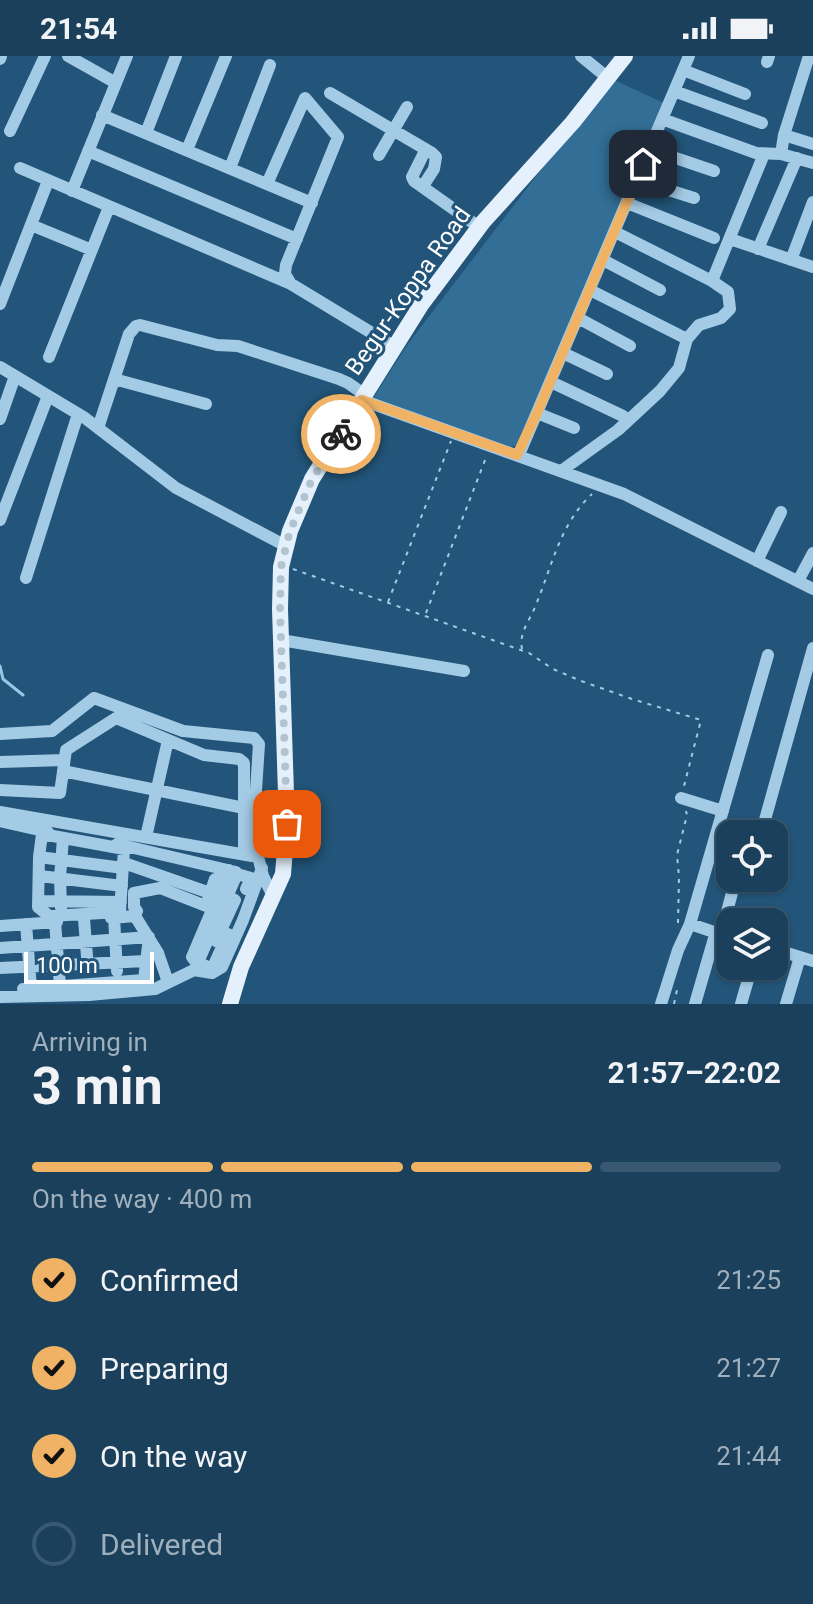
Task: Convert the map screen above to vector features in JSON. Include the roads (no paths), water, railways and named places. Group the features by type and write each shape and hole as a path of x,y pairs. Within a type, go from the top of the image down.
{"main road":[{"name":"Begur-Koppa Road","path":"230,1004 241,967 283,874 287,824 281,567 290,531 312,479 421,305 479,227 573,122 625,56"}],"street":[{"path":"10,131 45,56"},
{"path":"68,56 84,60 116,83"},
{"path":"72,191 127,56"},
{"path":"146,133 176,56"},
{"path":"187,150 226,56"},
{"path":"581,56 608,78"},
{"path":"517,455 689,56"},
{"path":"781,154 809,56"},
{"path":"230,168 270,65"},
{"path":"683,70 745,94"},
{"path":"674,91 762,123"},
{"path":"330,93 436,157 434,169 423,186 479,227"},
{"path":"267,184 305,98 338,137 286,265 285,274 291,284"},
{"path":"379,155 407,107"},
{"path":"102,115 312,203"},
{"path":"662,119 743,148 813,163"},
{"path":"784,135 812,140"},
{"path":"649,149 714,171"},
{"path":"88,151 297,239"},
{"path":"712,281 764,154"},
{"path":"758,249 797,158"},
{"path":"20,168 291,284 395,347"},
{"path":"637,180 694,198"},
{"path":"0,304 48,181"},
{"path":"791,260 813,202"},
{"path":"627,203 714,238"},
{"path":"49,357 109,207"},
{"path":"31,225 92,250"},
{"path":"561,471 618,430 660,391 679,368 687,339 699,325 721,318 730,309 728,292 712,281 615,232"},
{"path":"730,239 813,267"},
{"path":"603,260 660,290"},
{"path":"590,290 687,339"},
{"path":"578,318 630,346"},
{"path":"98,428 129,334 136,326 217,345 238,346 339,379 363,397 624,494 813,589"},
{"path":"563,353 607,374"},
{"path":"0,367 78,414 176,488 286,546"},
{"path":"0,419 15,376"},
{"path":"114,379 206,404"},
{"path":"551,382 623,416"},
{"path":"0,520 48,396"},
{"path":"537,413 574,428"},
{"path":"26,578 78,414"},
{"path":"757,561 781,512"},
{"path":"798,581 813,553"},
{"path":"281,640 464,671"},
{"path":"765,820 813,648"},
{"path":"661,1004 678,950 690,924 768,655"},
{"path":"0,734 52,731 94,698 183,731 254,738 259,744 253,837 263,876 273,896"},
{"path":"0,790 60,793 66,750 116,718 204,755 239,759 244,763 244,854"},
{"path":"146,837 168,740"},
{"path":"0,762 63,765 156,790 244,808"},
{"path":"681,798 723,811"},
{"path":"0,812 244,854 260,867"},
{"path":"0,821 90,837 227,876"},
{"path":"0,926 58,919 88,911 120,912 124,849 42,834 38,907 58,919"},
{"path":"60,986 56,944 63,838"},
{"path":"90,984 86,942 91,843"},
{"path":"39,857 124,865 210,893"},
{"path":"135,916 134,893 160,888 206,906 215,879 260,867"},
{"path":"0,997 89,995 155,989 194,970 212,973 222,967 243,920 260,867"},
{"path":"217,929 237,874 251,878 241,900 243,903 217,929 192,957 212,969 217,929 227,876"},
{"path":"40,876 122,886"},
{"path":"38,901 61,901 114,917 135,916"},
{"path":"135,916 158,953 168,982"},
{"path":"114,917 118,982"},
{"path":"26,924 31,988"},
{"path":"690,924 716,932"},
{"path":"695,1004 716,935"},
{"path":"0,948 149,937"},
{"path":"0,989 144,980 149,937"},
{"path":"786,1004 806,959"},
{"path":"0,968 146,961"},
{"path":"741,1004 748,980"}],"waterway":[{"path":"0,666 3,679 23,695"}]}
